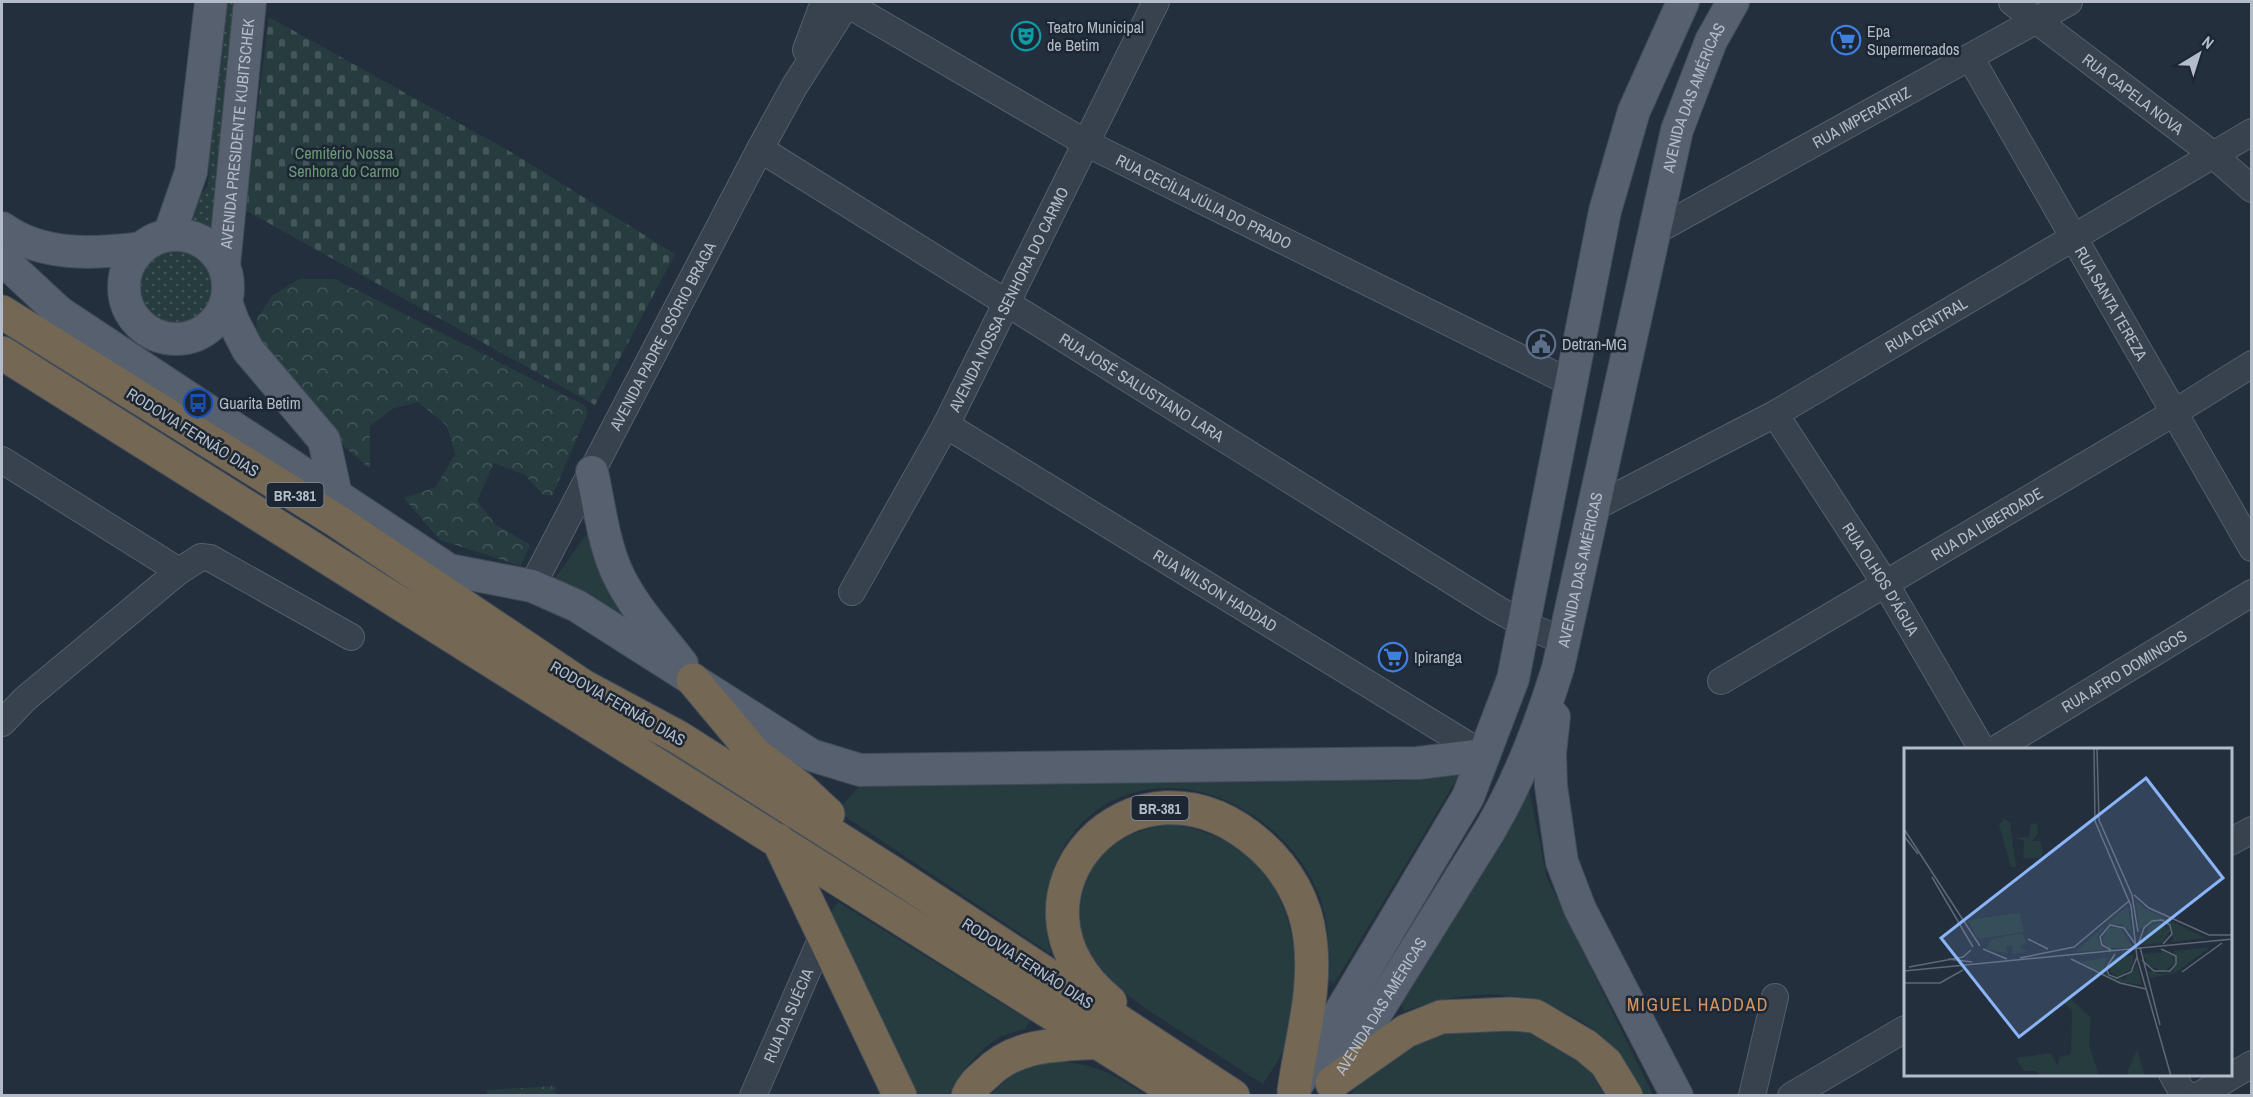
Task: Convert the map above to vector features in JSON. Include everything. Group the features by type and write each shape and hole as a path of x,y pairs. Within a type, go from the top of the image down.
{"highway":[{"name":"RODOVIA FERNÃO DIAS","path":"2,312 337,521 583,686 678,737 891,872 1205,1086"},
{"name":"RODOVIA FERNÃO DIAS","path":"2,353 1100,1042 1205,1086"},
{"path":"449,570 614,680 678,737"},
{"path":"693,680 755,754 800,788 891,872"},
{"name":"BR-381","path":"1205,1086 1100,994 1082,975 1071,954 1064,932 1062,908 1066,885 1075,863 1088,844 1105,827 1125,816 1148,809 1183,808 1223,820 1250,835 1272,856 1291,880 1304,908 1310,938 1312,978 1309,1018 1298,1057 1292,1093"},
{"path":"778,840 900,1095"},
{"path":"1329,1089 1381,1046 1406,1031 1432,1020 1441,1017 1510,1014 1535,1016 1586,1046 1606,1062 1626,1095"},
{"path":"968,1095 971,1088 994,1066 1017,1053 1037,1046 1100,1042"}],"main road":[{"path":"2,228 46,250 120,251 155,241 185,235 201,241 214,251 224,265 228,281 226,302 219,317 206,330 190,337 173,339 148,330 130,312 124,295 127,270 155,241 191,172 211,2"},
{"name":"AVENIDA PRESIDENTE KUBITSCHEK","path":"224,265 250,2"},
{"name":"AVENIDA DAS AMÉRICAS","path":"1292,1093 1468,797 1513,679 1569,382 1605,211 1634,111 1683,2"},
{"name":"AVENIDA DAS AMÉRICAS","path":"1329,1089 1512,792 1537,732 1561,654 1677,130 1711,41 1733,2"},
{"path":"1634,111 1647,105 1660,106 1673,116 1677,130"},
{"path":"2,259 60,312 449,570 532,586 576,606 811,755 860,770 1418,763 1484,755"},
{"path":"226,302 232,321 248,350 324,440 336,495"},
{"path":"592,472 609,551 616,571 628,593 693,680"},
{"path":"1551,478 1557,493 1567,501 1580,507 1595,507"},
{"path":"1561,654 1550,753 1555,824 1562,862 1580,909 1677,1095"}],"street":[{"name":"RUA CECÍLIA JÚLIA DO PRADO","path":"840,2 1086,143 1569,382"},
{"name":"AVENIDA PADRE OSÓRIO BRAGA","path":"532,586 760,149 840,2"},
{"name":"AVENIDA NOSSA SENHORA DO CARMO","path":"852,592 946,425 1156,2"},
{"name":"RUA CAPELA NOVA","path":"2012,2 2211,153 2252,189"},
{"name":"RUA IMPERATRIZ","path":"1654,232 2068,2"},
{"name":"RUA SANTA TEREZA","path":"1970,57 2075,237 2172,414 2252,548"},
{"name":"RUA CENTRAL","path":"1595,507 1775,414 2075,237 2211,153 2252,132"},
{"name":"RUA JOSÉ SALUSTIANO LARA","path":"760,149 1524,624 1561,654"},
{"name":"RUA DA LIBERDADE","path":"1721,681 2172,414 2252,364"},
{"name":"RUA OLHOS D'ÁGUA","path":"1775,414 1885,583 1981,748"},
{"name":"RUA WILSON HADDAD","path":"946,425 1484,755"},
{"path":"3,463 179,571"},
{"path":"2,723 25,699 179,571 201,557 210,558 351,637"},
{"name":"RUA AFRO DOMINGOS","path":"1998,748 2252,593"},
{"path":"2232,841 2252,830"},
{"name":"RUA DA SUÉCIA","path":"753,1095 823,935"},
{"path":"1752,1095 1775,997"},
{"path":"1791,1095 1904,1030"},
{"path":"2232,1075 2252,1064"},
{"path":"2173,1076 2181,1090 2189,1095"},
{"path":"2198,1095 2231,1076"}],"green space":[{"path":"222,2 252,2 223,241 203,227 181,220 208,186 215,65"},
{"name":"Cemitério Nossa Senhora do Carmo","path":"269,17 509,151 675,254 595,405 245,210"},
{"path":"175,240 191,243 205,252 214,266 217,282 214,298 205,312 191,321 175,324 159,321 145,312 136,298 133,282 136,266 145,252 159,243"},
{"path":"299,279 335,279 584,405 588,413 552,496 542,494 525,475 494,463 477,501 495,524 530,545 521,566 440,540 404,498 436,487 455,454 447,426 418,402 394,408 370,426 370,469 329,433 259,345 256,320 272,296"},
{"path":"594,524 644,632 555,578"},
{"path":"1449,771 1458,777 1334,984 1327,979 1329,950 1326,922 1322,903 1312,880 1299,859 1283,840 1264,823 1220,798 1196,791 1172,788 1140,791 1111,801 1088,818 1069,839 1055,865 1047,893 1046,923 1051,954 837,811 861,784 1313,777 1382,782 1416,780"},
{"path":"1529,789 1547,878 1653,1095 1640,1095 1619,1055 1606,1040 1591,1028 1555,1008 1515,996 1495,994 1449,999 1404,1011 1400,1003"},
{"path":"1170,824 1202,831 1229,844 1252,861 1270,881 1283,906 1291,933 1295,963 1294,995 1285,1046 1263,1084 1121,990 1090,954 1081,932 1079,909 1086,882 1100,857 1109,848 1131,835"},
{"path":"838,902 1030,1021 1025,1029 1002,1036 986,1047 964,1070 949,1095 909,1095 831,912"},
{"path":"1485,1027 1534,1032 1584,1060 1604,1095 1349,1096 1394,1055 1410,1046 1443,1033"},
{"path":"1048,1061 1089,1066 1121,1080 1146,1095 989,1096 1014,1073"},
{"path":"556,1086 555,1095 488,1095 486,1090"}],"place":[{"name":"Teatro Municipal de Betim","path":"1026,36"},
{"name":"Epa Supermercados","path":"1846,40"},
{"name":"Detran-MG","path":"1541,344"},
{"name":"Guarita Betim","path":"198,403"},
{"name":"Ipiranga","path":"1393,657"}],"district":[{"name":"MIGUEL HADDAD","path":"1698,1004"}]}
